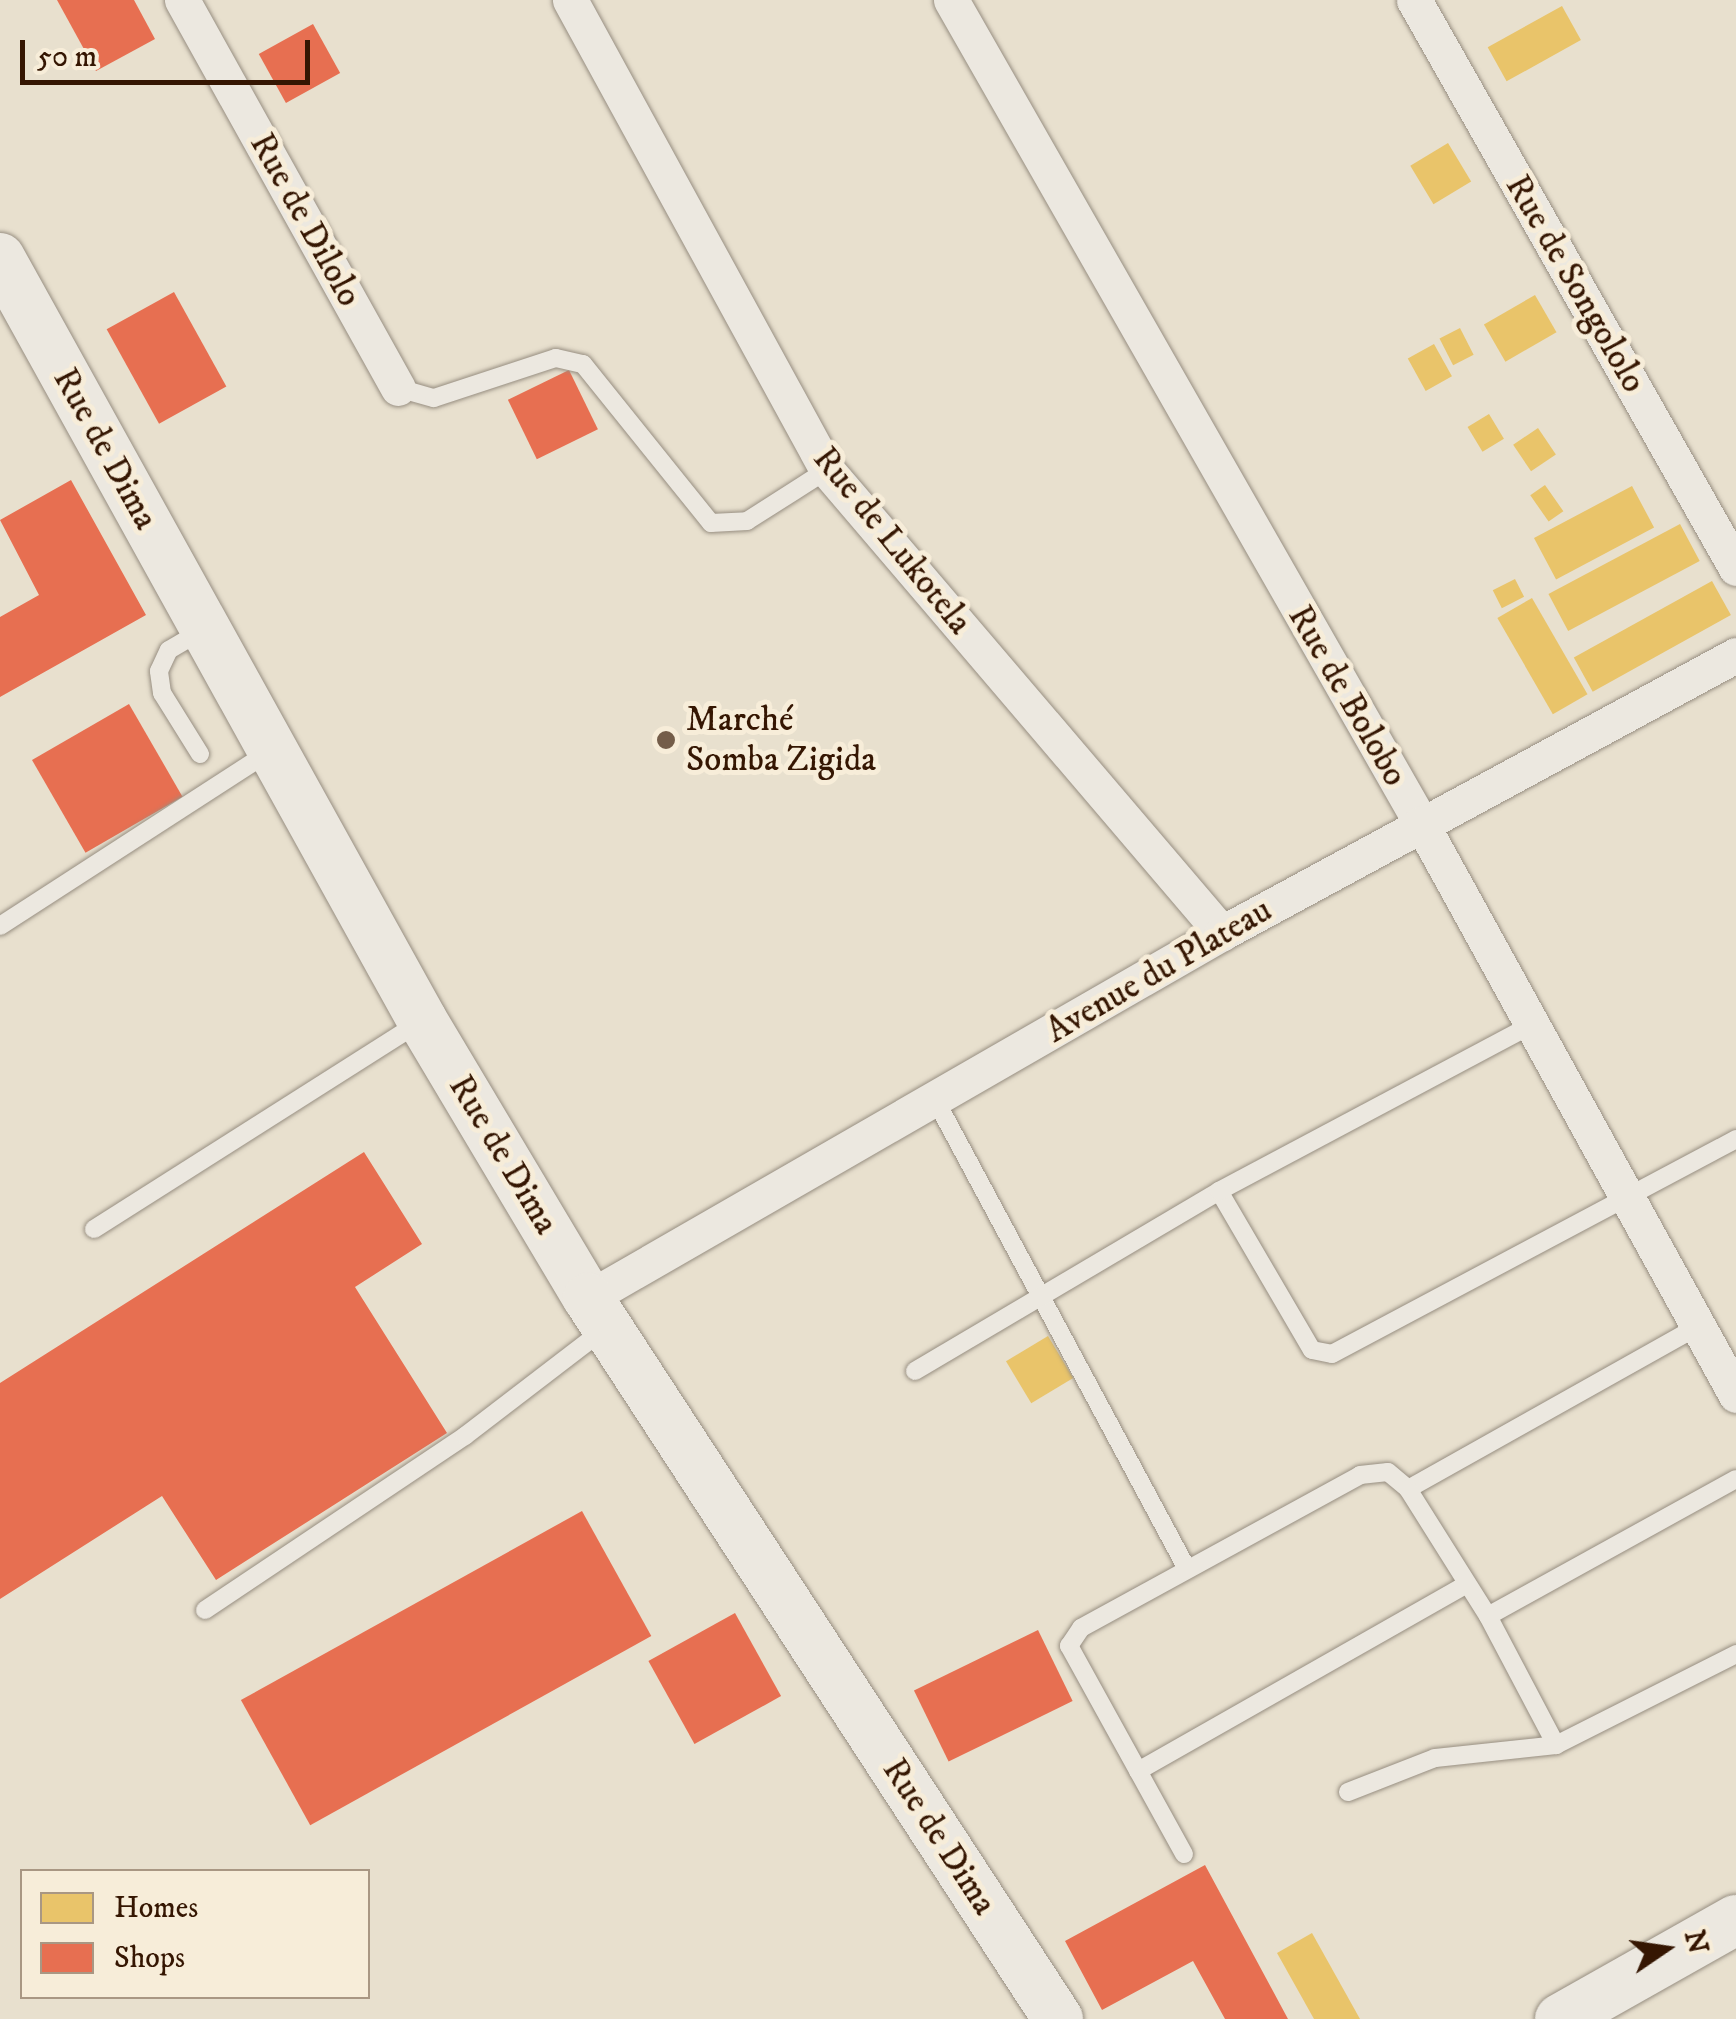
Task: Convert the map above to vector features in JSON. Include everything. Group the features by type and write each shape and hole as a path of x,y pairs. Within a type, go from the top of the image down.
{"street":[{"name":"Rue de Dilolo","path":"182,0 398,388"},
{"name":"Rue de Lukotela","path":"570,0 827,470 1222,933"},
{"name":"Rue de Bolobo","path":"951,0 1420,823 1701,1324 1736,1395"},
{"name":"Rue de Songololo","path":"1414,0 1736,568"},
{"name":"Rue de Dima","path":"0,258 422,1020 598,1313 1058,2019"},
{"name":"Avenue du Plateau","path":"598,1313 936,1101 1222,933 1736,655"},
{"path":"1560,2019 1736,1920"}],"lane":[{"path":"398,388 434,398 556,358 583,364 711,523 747,521 827,470"},
{"path":"200,754 162,693 158,671 170,650 206,629"},
{"path":"0,926 272,750"},
{"path":"94,1229 422,1020"},
{"path":"915,1371 1218,1191 1533,1024"},
{"path":"936,1101 1187,1569"},
{"path":"1218,1191 1312,1350 1332,1354 1736,1140"},
{"path":"205,1610 465,1436 598,1313"},
{"path":"1408,1489 1701,1324"},
{"path":"1184,1854 1069,1646 1081,1628 1360,1475 1388,1472 1408,1489 1463,1586 1488,1616 1556,1745"},
{"path":"1488,1616 1736,1479"},
{"path":"1138,1771 1463,1586"},
{"path":"1348,1792 1435,1758 1556,1745 1736,1654"}],"building: Homes":[{"path":"1562,6 1581,40 1507,81 1488,47"},
{"path":"1448,143 1471,182 1433,204 1410,166"},
{"path":"1535,295 1556,332 1505,362 1484,324"},
{"path":"1460,328 1474,355 1453,365 1440,338"},
{"path":"1434,344 1452,376 1426,391 1408,359"},
{"path":"1489,414 1504,439 1483,452 1468,427"},
{"path":"1538,428 1556,455 1531,471 1513,445"},
{"path":"1545,485 1563,511 1549,522 1530,495"},
{"path":"1632,486 1654,527 1556,580 1534,538"},
{"path":"1680,524 1700,561 1568,631 1548,594"},
{"path":"1515,579 1524,597 1502,608 1493,590"},
{"path":"1712,581 1731,615 1593,692 1574,658"},
{"path":"1532,598 1588,694 1553,714 1497,618"},
{"path":"1048,1336 1073,1378 1031,1403 1006,1361"},
{"path":"1312,1933 1360,2019 1314,2019 1277,1953"}],"building: Shops":[{"path":"57,0 134,0 155,39 96,71"},
{"path":"313,24 340,73 286,103 259,54"},
{"path":"174,292 226,386 159,424 107,329"},
{"path":"569,370 598,429 537,459 508,400"},
{"path":"71,480 146,615 0,697 0,617 39,595 0,520"},
{"path":"129,704 182,797 86,853 32,760"},
{"path":"364,1152 422,1244 355,1287 447,1433 216,1580 162,1496 0,1599 0,1383"},
{"path":"582,1511 651,1636 310,1825 241,1700"},
{"path":"735,1613 781,1696 694,1744 648,1661"},
{"path":"1038,1630 1073,1701 949,1761 914,1690"},
{"path":"1205,1865 1288,2019 1225,2019 1193,1961 1102,2010 1065,1941"}],"place":[{"name":"Marché Somba Zigida","path":"666,740"}]}
